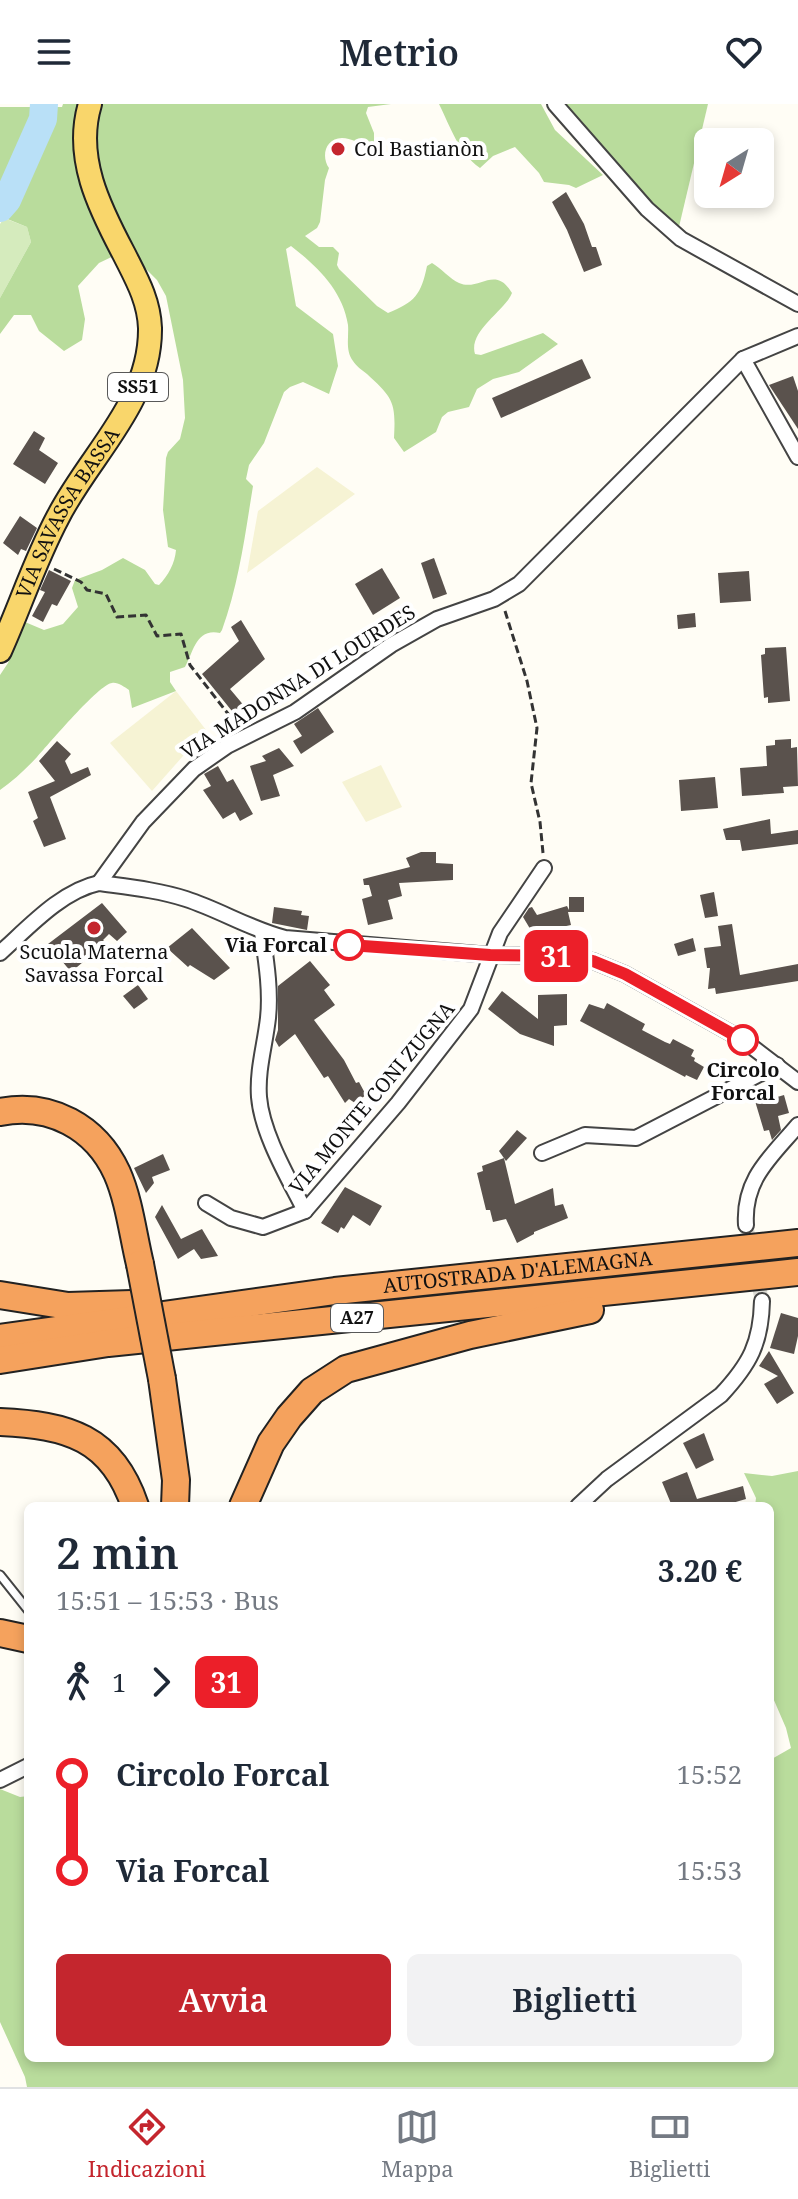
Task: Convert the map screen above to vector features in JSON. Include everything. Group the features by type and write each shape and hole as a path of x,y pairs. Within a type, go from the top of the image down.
{"highway":[{"path":"0,1112 27,1109 50,1112 72,1122 91,1136 118,1176 140,1264 162,1379 176,1480 175,1502"},
{"name":"AUTOSTRADA D'ALEMAGNA","path":"0,1338 335,1291 798,1243"},
{"name":"AUTOSTRADA D'ALEMAGNA","path":"0,1360 108,1343 798,1272"},
{"name":"A27","path":"245,1502 271,1443 289,1417 312,1391 346,1369 470,1335 714,1283"},
{"name":"A27","path":"0,1295 68,1306 126,1305 246,1290 335,1291"},
{"path":"0,1422 56,1428 80,1437 104,1452 120,1470 133,1502"},
{"path":"0,1633 24,1638"}],"main road":[{"name":"VIA SAVASSA BASSA","path":"0,651 60,512 129,407 141,380 148,349 149,318 145,299 100,206 86,163 84,141 90,104"}],"street":[{"path":"555,104 647,209 681,239 798,304"},
{"name":"VIA MADONNA DI LOURDES","path":"99,883 143,822 194,769 295,712 391,645 437,619 499,596 519,584 743,359 798,336"},
{"path":"743,359 798,457"},
{"name":"VIA MONTE CONI ZUGNA","path":"206,1203 231,1218 263,1227 305,1211 398,1103 471,1009 500,933 544,868"},
{"path":"0,953 53,907 99,883 183,898 262,932 285,938 490,955 569,956 593,961 625,974 743,1040 798,1082"},
{"path":"262,932 268,977 268,1017 260,1060 259,1099 281,1161 305,1211"},
{"path":"542,1153 585,1135 636,1138 777,1065"},
{"path":"746,1225 744,1205 758,1172 798,1125"},
{"path":"582,1502 607,1479 721,1395 737,1378 756,1345 762,1301"},
{"path":"0,1780 24,1768"}],"lane":[{"path":"0,1575 24,1605"}],"path":[{"path":"38,562 81,582 87,590 106,594 117,617 146,615 157,636 181,634 190,665 246,737"},
{"path":"499,596 516,640 537,728 531,783 540,822 544,868"}],"shaded area":[{"path":"317,467 355,494 247,573 258,511"},
{"path":"176,691 206,730 152,791 110,743"},
{"path":"381,765 402,807 366,822 342,782"}],"green space":[{"path":"63,104 391,104 368,107 366,113 374,142 368,146 342,138 328,145 325,154 329,168 320,222 305,236 319,247 333,247 339,253 339,269 388,313 415,296 427,266 432,263 452,279 466,285 499,280 512,293 477,337 475,354 481,355 543,333 558,344 519,372 493,379 477,389 469,407 448,412 442,417 436,432 404,452 394,438 391,402 351,357 348,325 335,290 301,254 291,246 286,249 296,306 333,334 338,366 329,394 303,382 284,392 264,443 249,465 246,479 253,486 247,523 237,577 222,630 201,637 185,667 170,672 170,682 176,691 132,708 129,690 116,683 106,686 86,703 15,779 0,790 0,675 25,622 44,630 63,624 78,607 72,588 75,580 123,558 145,570 159,585 170,569 176,550 168,547 163,510 166,458 180,439 185,418 183,380 166,296 157,280 130,254 122,252 99,263 78,286 85,319 82,340 64,351 39,331 31,315 14,315 0,334 0,298 31,242 27,227 0,216 0,107 62,107"},
{"path":"439,104 541,104 555,130 603,175 576,188 544,182 515,147 493,156 480,168 461,147"},
{"path":"563,104 708,104 702,128 694,128 694,163 678,231 652,206"},
{"path":"4,218 27,227 31,242 0,298 0,224"},
{"path":"798,1471 798,2087 27,2087 0,2022 0,1789 24,1796 24,2062 774,2062 774,1758 791,1748 774,1700 774,1502 756,1502 744,1473 772,1476"}],"building":[{"path":"566,192 584,224 592,247 596,247 602,265 584,272 552,202"},
{"path":"582,359 591,378 501,418 492,398"},
{"path":"793,376 798,391 798,429 769,385"},
{"path":"34,431 45,438 39,450 58,463 45,484 13,464"},
{"path":"20,516 37,528 26,551 21,549 18,555 3,543"},
{"path":"434,558 447,594 433,599 421,563"},
{"path":"382,568 400,598 373,615 355,584"},
{"path":"49,570 71,581 57,606 52,604 43,622 32,616 45,592 40,590"},
{"path":"749,571 751,601 720,603 718,573"},
{"path":"695,613 696,627 678,629 677,615"},
{"path":"241,620 265,659 230,689 256,720 244,726 202,674 239,641 231,627"},
{"path":"786,647 790,701 768,703 768,697 764,698 761,655 765,654 765,648"},
{"path":"318,708 334,732 301,754 293,741 302,736 294,724"},
{"path":"791,739 791,748 797,747 798,786 783,787 784,793 742,796 740,768 767,766 766,746 775,745 775,740"},
{"path":"57,741 71,754 65,761 71,774 88,767 91,775 50,797 66,839 44,847 33,821 38,818 28,792 55,781 39,761"},
{"path":"279,748 294,766 273,775 280,796 261,801 250,766 266,761 262,756"},
{"path":"218,766 227,782 233,779 253,814 240,821 235,812 223,819 203,790 211,786 204,774"},
{"path":"715,777 718,808 681,811 679,780"},
{"path":"770,819 771,834 798,830 798,844 742,851 740,840 726,840 723,829"},
{"path":"421,852 436,852 436,863 453,864 453,880 399,883 402,896 388,900 393,919 368,925 362,899 372,896 369,885 364,885 363,879 410,867 406,858"},
{"path":"714,892 718,916 705,918 700,895"},
{"path":"569,897 584,897 584,912 568,912 571,925 557,928 559,934 544,938 541,927 532,932 523,917 529,908 532,907 537,915 567,906 569,910"},
{"path":"102,903 127,932 117,941 109,934 103,940 106,943 71,972 48,944"},
{"path":"274,907 302,911 301,915 309,916 307,930 272,923"},
{"path":"732,924 740,975 798,964 798,981 716,994 715,988 708,989 710,968 707,968 704,948 721,946 718,926"},
{"path":"192,928 230,968 214,980 190,965 188,967 167,948"},
{"path":"693,938 696,951 678,956 674,944"},
{"path":"310,961 330,985 324,990 335,1005 314,1020 366,1095 355,1103 349,1099 345,1103 295,1034 279,1047 275,1040 278,1030 278,986"},
{"path":"138,985 148,999 134,1009 123,996"},
{"path":"502,991 538,1019 538,995 567,994 567,1025 554,1026 554,1046 520,1034 488,1009"},
{"path":"607,1003 645,1024 642,1030 670,1044 673,1039 694,1050 691,1056 704,1067 697,1080 685,1077 580,1021 589,1004 604,1009"},
{"path":"771,1087 774,1098 784,1095 789,1113 778,1116 781,1130 772,1140 769,1130 764,1131 752,1091"},
{"path":"517,1130 527,1138 506,1161 499,1151"},
{"path":"163,1154 170,1170 152,1177 154,1183 146,1193 134,1168"},
{"path":"504,1158 515,1204 553,1188 555,1206 563,1204 568,1218 517,1243 506,1219 493,1222 490,1210 486,1210 477,1173 483,1171 482,1166"},
{"path":"345,1187 382,1206 370,1226 353,1215 338,1233 321,1223"},
{"path":"162,1205 181,1239 202,1229 218,1256 201,1259 194,1249 178,1259 155,1217"},
{"path":"781,1313 798,1318 794,1354 770,1348"},
{"path":"769,1351 794,1393 777,1404 764,1384 778,1376 759,1366"},
{"path":"704,1433 714,1460 696,1469 683,1443"},
{"path":"687,1472 697,1499 743,1486 746,1499 736,1502 670,1502 662,1482"}],"waterway":[{"path":"0,208 7,200 43,119 44,104"}],"tunnel":[{"path":"746,1225 762,1301"}],"bus line":[{"name":"31","path":"349,945 490,955 569,956 593,961 625,974 743,1040"}],"place":[{"name":"Col Bastianòn","path":"338,149"},
{"name":"Scuola Materna Savassa Forcal","path":"94,928"},
{"name":"Via Forcal","path":"349,945"},
{"name":"Circolo Forcal","path":"743,1040"}]}
